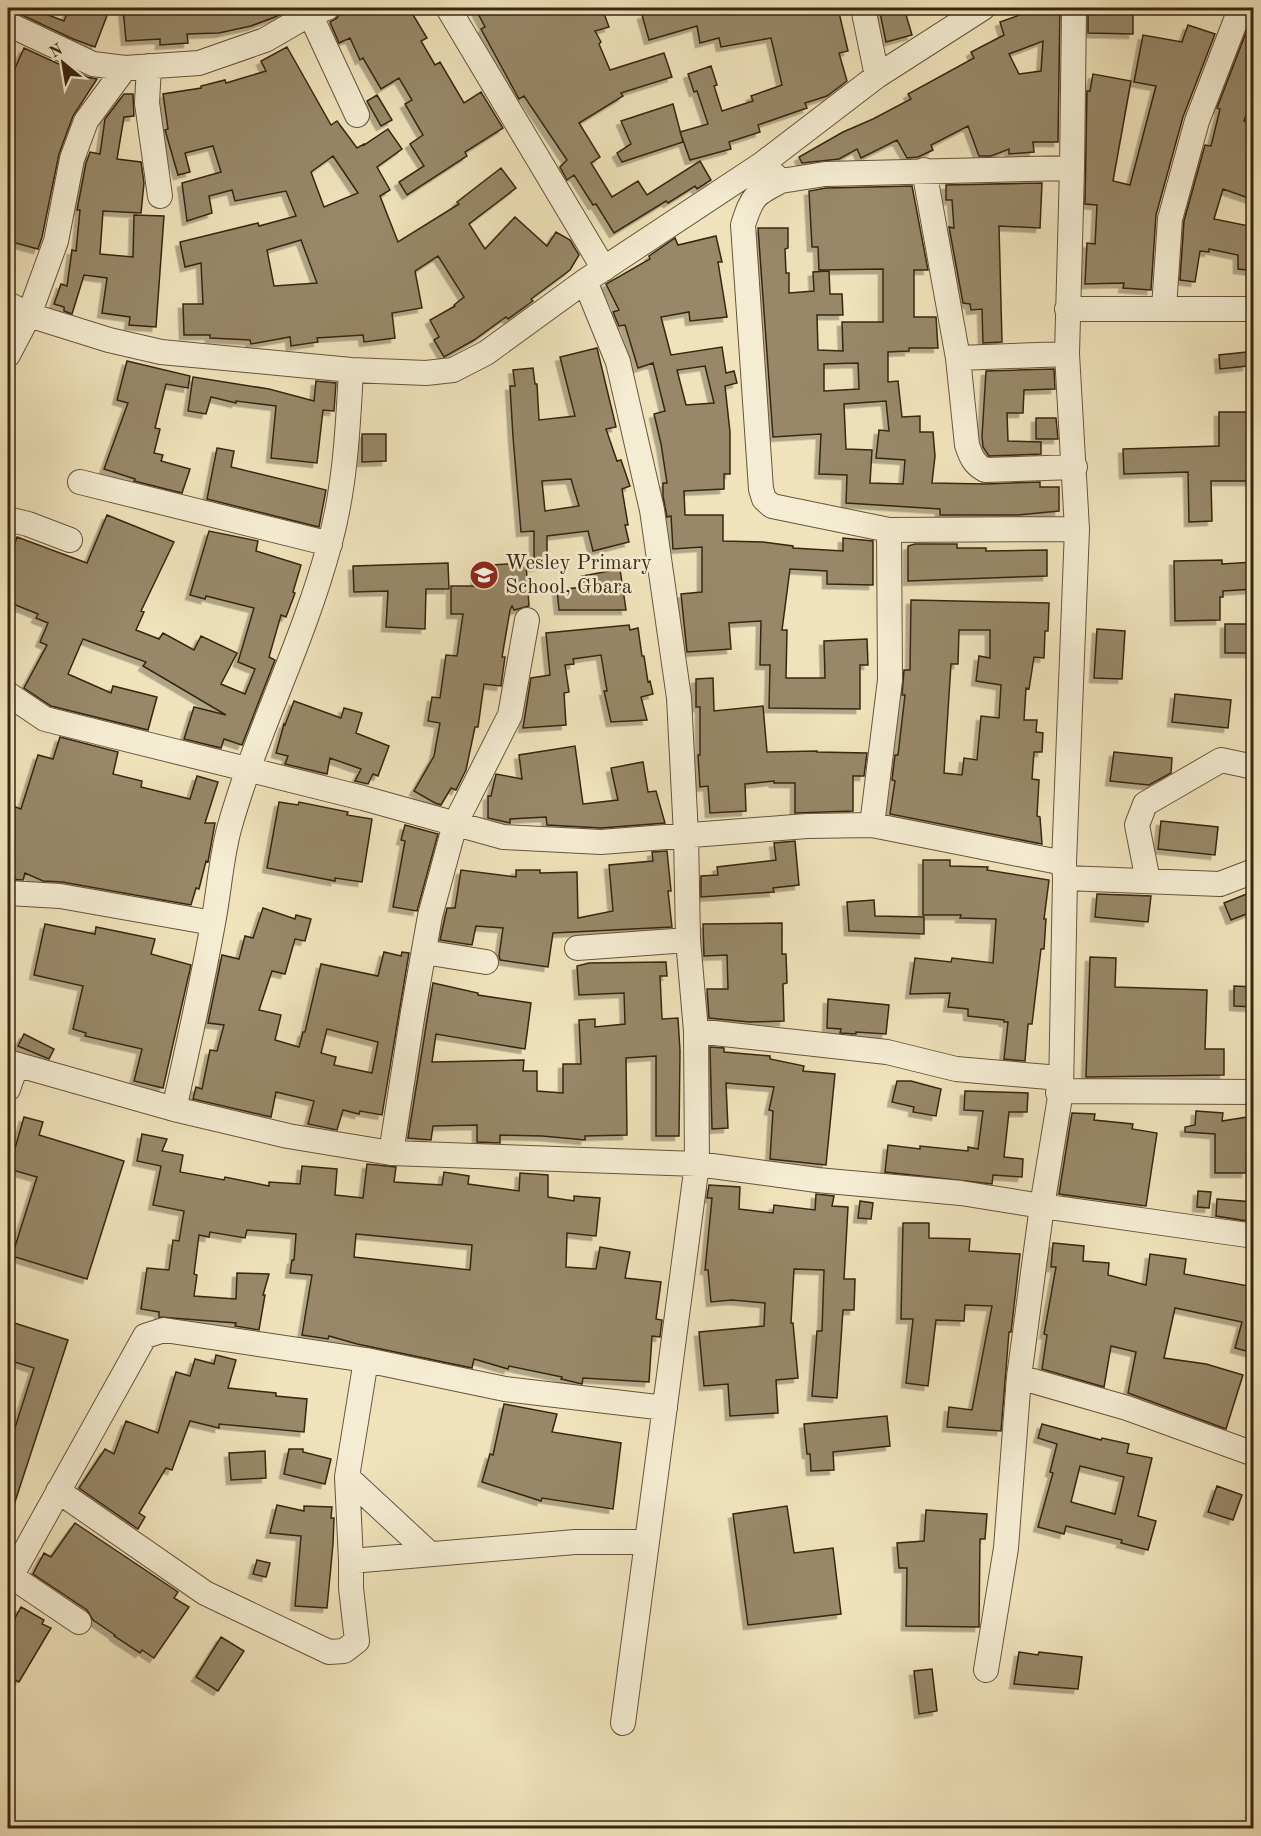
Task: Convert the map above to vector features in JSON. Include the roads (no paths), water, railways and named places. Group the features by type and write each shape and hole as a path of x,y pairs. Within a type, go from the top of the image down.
{"street":[{"path":"448,8 595,275 618,362 652,510 679,698 686,834 688,940 696,1031 697,1164 623,1723"},
{"path":"862,8 877,76"},
{"path":"8,304 29,315 109,340 161,352 351,370 426,373 453,370 486,353 595,275 762,164 877,76 983,8"},
{"path":"986,1670 1006,1548 1019,1377 1060,1085 1064,871 1077,529 1067,354 1074,8"},
{"path":"8,24 93,64 137,67 199,63 265,40 318,11 357,115"},
{"path":"1164,308 1170,219 1197,121 1238,11"},
{"path":"137,67 147,103 160,196"},
{"path":"8,355 29,315 56,241 72,159 86,121 137,67"},
{"path":"762,164 782,182"},
{"path":"1072,168 825,174 782,182 759,192 749,205 742,225 761,489 764,499 772,506 889,530 1077,529"},
{"path":"924,170 958,358 967,445 976,465 985,470 1075,467"},
{"path":"1067,309 1254,309"},
{"path":"958,358 1067,354"},
{"path":"174,1109 194,1024 229,831 248,769 301,635 330,544 340,492 351,370"},
{"path":"80,482 330,544"},
{"path":"8,519 70,540"},
{"path":"872,825 890,680 889,530"},
{"path":"391,1153 430,916 455,824 510,715 527,620"},
{"path":"8,694 45,719 248,769 503,837 601,842 807,826 872,825 1064,871 1148,881 1220,884 1254,872"},
{"path":"1148,881 1137,825 1144,804 1221,760 1254,768"},
{"path":"8,893 60,896 213,923"},
{"path":"577,948 688,940"},
{"path":"423,952 486,962"},
{"path":"696,1031 887,1052 956,1069 1060,1085 1254,1092"},
{"path":"8,1089 12,1064 174,1109 288,1136 391,1153 697,1164 817,1180 961,1192 1042,1206 1254,1236"},
{"path":"80,1622 9,1579 145,1336 164,1330 366,1360 505,1389 665,1408"},
{"path":"58,1491 205,1593 329,1652 344,1651 357,1641 351,1588 347,1477 366,1360"},
{"path":"1019,1377 1126,1408 1254,1454"},
{"path":"347,1477 430,1554"},
{"path":"351,1561 575,1542 647,1542"}],"place":[{"name":"Wesley Primary School, Gbara","path":"484,575"}]}
